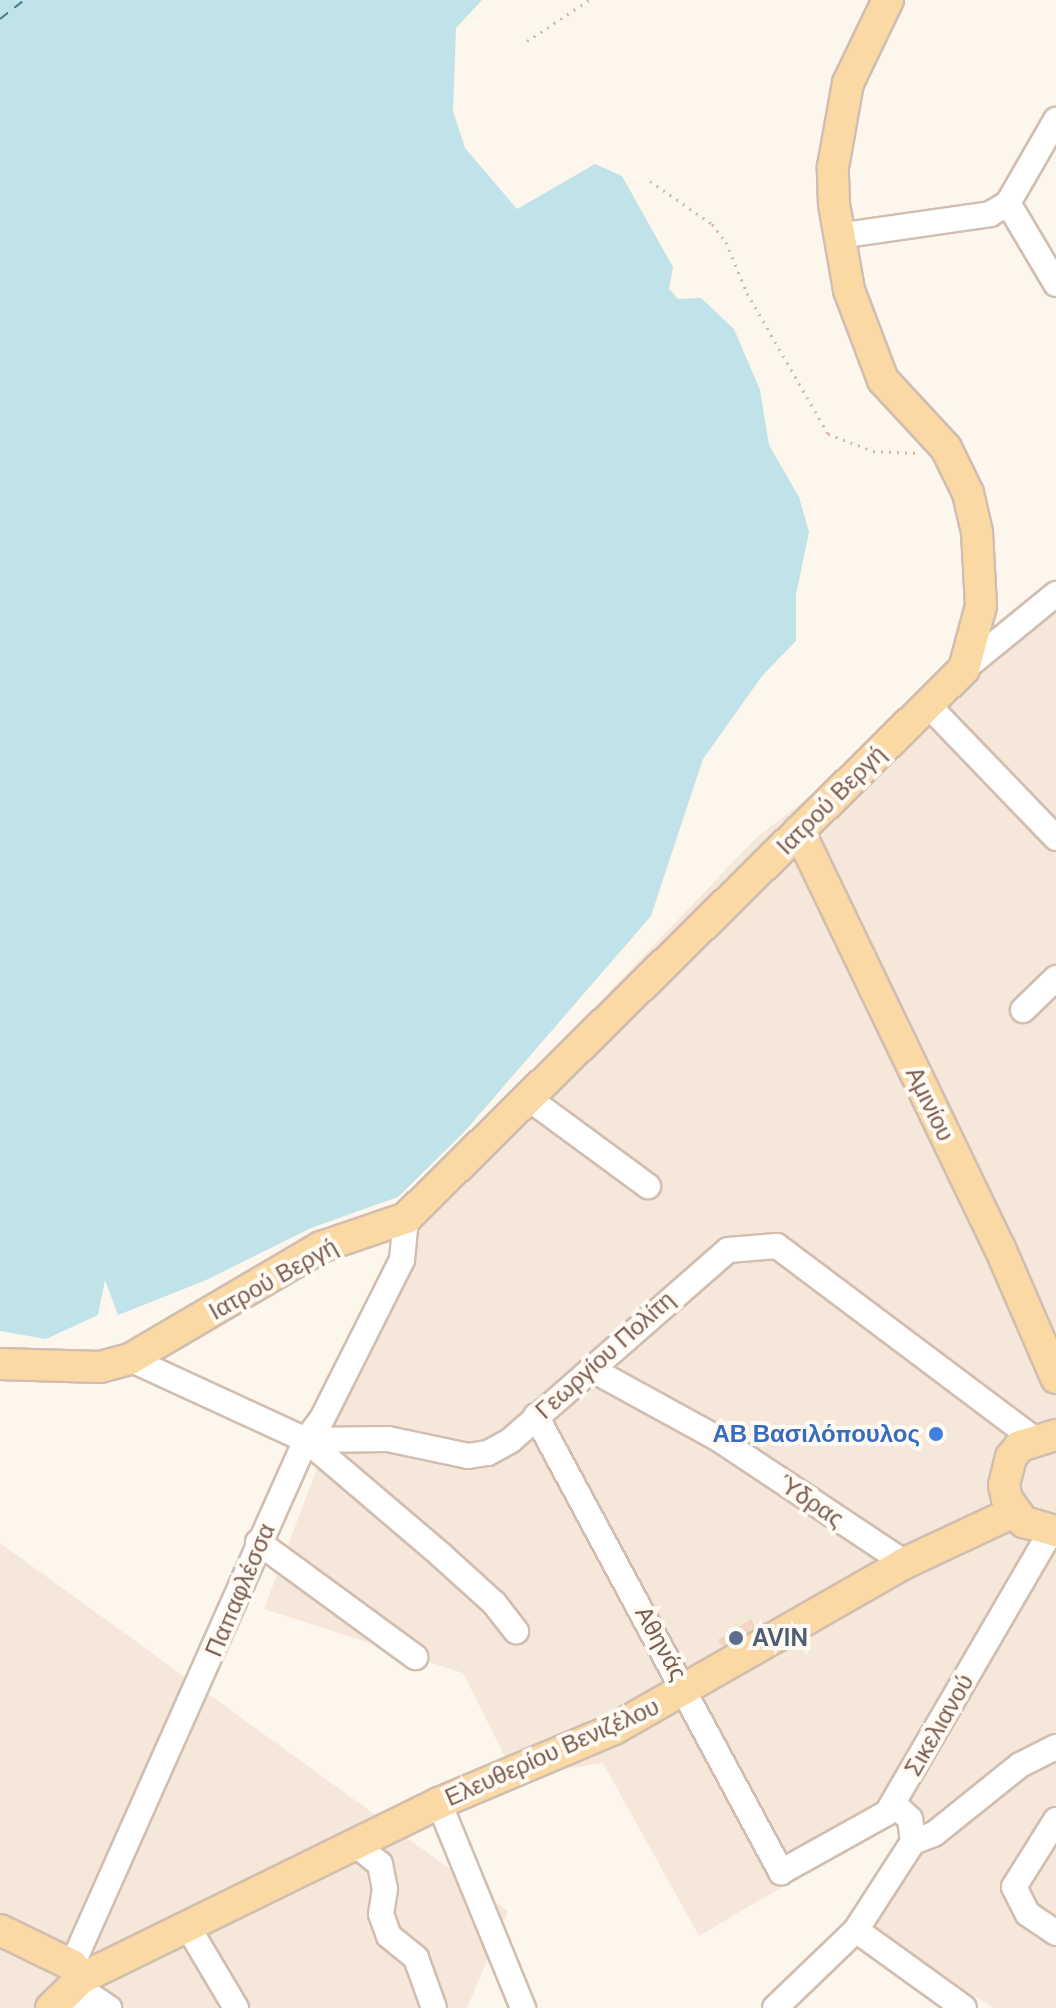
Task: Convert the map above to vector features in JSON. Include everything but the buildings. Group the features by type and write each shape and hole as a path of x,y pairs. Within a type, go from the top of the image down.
{"main road":[{"path":"888,0 848,83 833,167 838,236 849,290 883,380 946,448 968,493 981,570 981,606 964,669"},
{"name":"Ιατρού Βεργή","path":"0,1364 100,1367 130,1359 321,1247 406,1218 964,669"},
{"name":"Αμινίου","path":"799,831 999,1246 1056,1378"},
{"path":"1044,1437 1011,1457 1005,1471 1007,1499 1014,1512 1037,1529 1054,1531"},
{"name":"Ελευθερίου Βενιζέλου","path":"58,2008 77,1972 188,1927 439,1803 614,1729 905,1563 1014,1512"},
{"path":"0,1930 77,1972"}],"street":[{"path":"838,236 972,220 1008,203 1056,120"},
{"path":"1008,203 1056,284"},
{"path":"964,669 1056,594"},
{"path":"927,704 1056,838"},
{"path":"1023,1010 1056,978"},
{"path":"528,1098 648,1186"},
{"name":"Παπαφλέσσα","path":"77,1972 258,1542 306,1440 322,1419 402,1260 406,1218"},
{"name":"Γεωργίου Πολίτη","path":"130,1359 306,1440 388,1439 468,1456 511,1440 728,1250 777,1246 1044,1437"},
{"name":"Ύδρας","path":"591,1369 717,1438 905,1563"},
{"name":"Αθηνάς","path":"536,1416 687,1690 781,1872"},
{"path":"306,1440 452,1565 516,1631"},
{"name":"Σικελιανού","path":"781,1872 868,1827 893,1803 1054,1531"},
{"path":"258,1542 415,1657"},
{"path":"775,2008 856,1930 913,1842 958,1818 1020,1765 1056,1747"},
{"path":"439,1803 523,2008"},
{"path":"893,1803 910,1819 913,1842"},
{"path":"1056,1820 1014,1887 1028,1914 1056,1933"},
{"path":"355,1844 380,1864 385,1889 381,1914 389,1936 416,1958 434,2008"},
{"path":"188,1927 236,2008"},
{"path":"856,1930 964,2008"},
{"path":"58,2008 91,1996 109,2008"}],"path":[{"path":"527,41 589,0"},
{"path":"650,181 712,224 726,242 747,293 828,434 873,451 946,448"}],"shaded area":[{"path":"1056,604 1056,2008 994,2008 854,1924 904,1841 892,1822 699,1936 603,1763 515,1777 463,1673 264,1609 423,1187 756,838"},
{"path":"0,1543 508,1911 467,2008 0,2008"}],"water":[{"path":"0,0 482,0 456,28 453,111 465,148 517,209 595,164 622,176 673,267 669,289 678,299 701,298 734,329 760,390 769,445 799,497 809,532 796,595 796,641 762,676 703,759 651,916 465,1131 398,1197 311,1228 204,1281 118,1315 105,1280 98,1315 46,1339 0,1331"}],"ferry route":[{"path":"0,19 24,0"}],"place":[{"name":"ΑΒ Βασιλόπουλος","path":"936,1434"},
{"name":"AVIN","path":"736,1638"}]}
